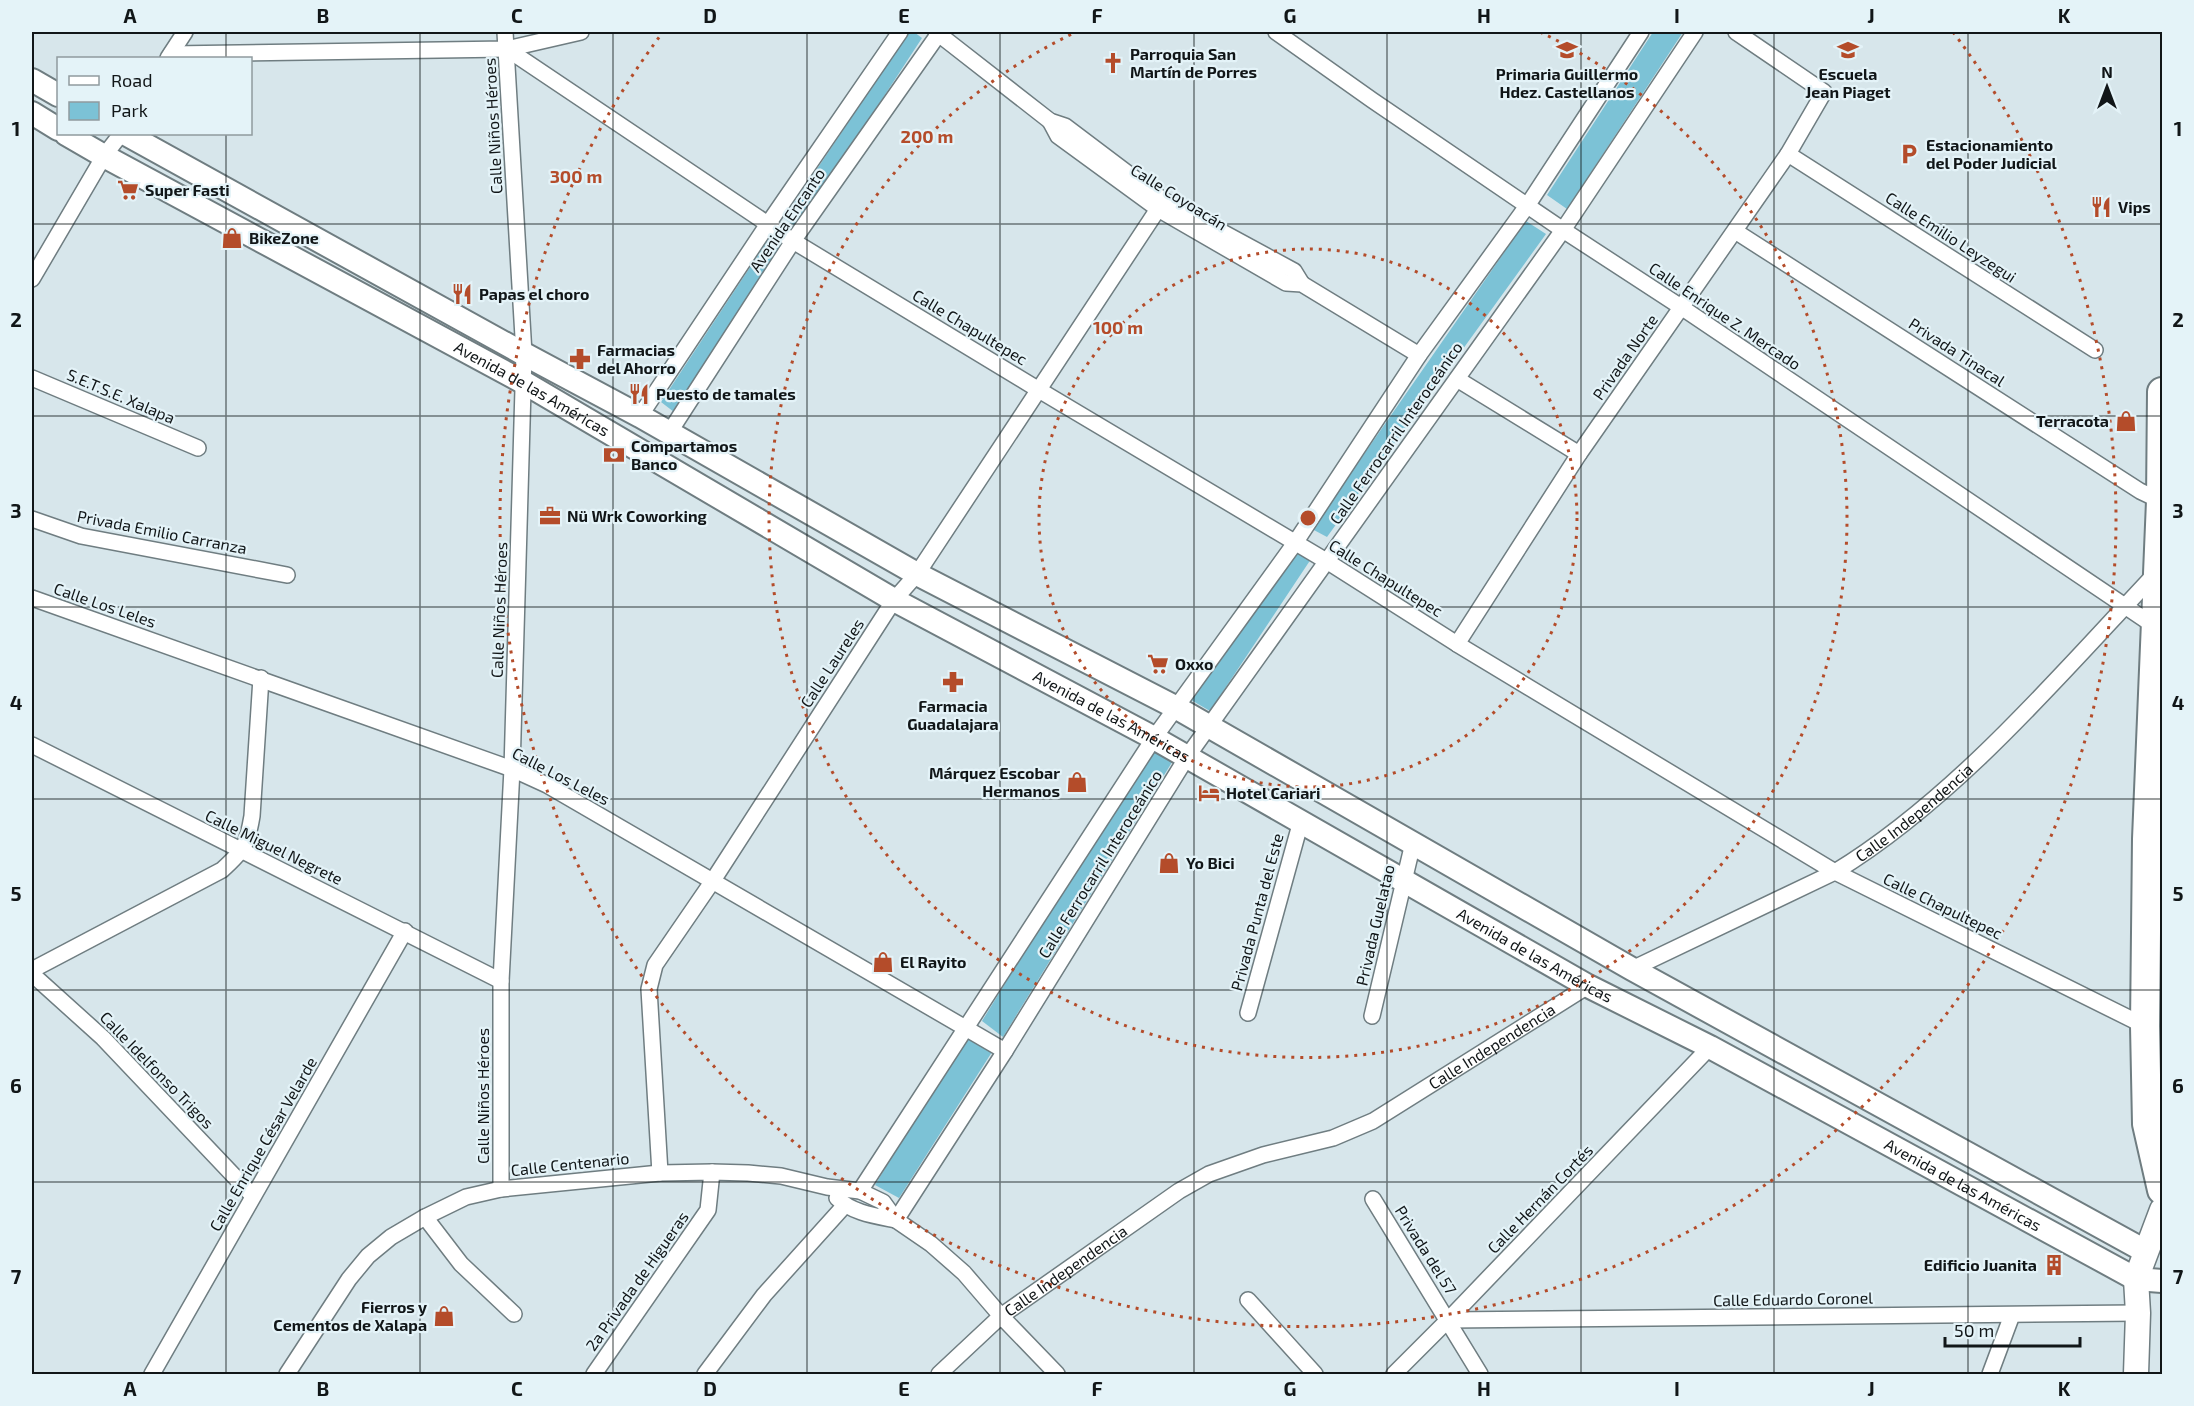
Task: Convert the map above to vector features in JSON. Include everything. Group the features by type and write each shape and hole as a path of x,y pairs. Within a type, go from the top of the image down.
{"highway":[{"path":"2163,392 2162,501 2147,839 2145,1026 2147,1124 2163,1190"},
{"path":"2147,839 2157,911 2161,1115"}],"main road":[{"path":"32,80 57,94"},
{"path":"32,113 57,128"},
{"name":"Avenida de las Américas","path":"68,135 523,382 894,600 1154,738 1588,986 1710,1047 2136,1279 2163,1281"},
{"name":"Avenida de las Américas","path":"128,135 640,416 917,574 1210,726 1632,969 2145,1251"},
{"name":"Calle Independencia","path":"1588,986 1632,969"},
{"path":"2136,1374 2138,1313 2136,1279 2162,1210"}],"street":[{"path":"169,56 184,32"},
{"name":"Calle Niños Héroes","path":"501,1189 501,981 512,769 524,354 505,32"},
{"path":"169,56 507,49 581,32"},
{"name":"Avenida Encanto","path":"640,416 900,32"},
{"name":"Avenida Encanto","path":"669,433 793,241 938,32"},
{"name":"Calle Coyoacán","path":"938,32 1050,121 1065,126 1163,200 1294,272 1302,284 1419,355"},
{"name":"Calle Enrique Z. Mercado","path":"1276,32 1527,206 2156,627"},
{"name":"Calle Ferrocarril Interoceánico","path":"860,1191 1154,738 1295,543 1419,355 1527,206 1641,32"},
{"name":"Calle Ferrocarril Interoceánico","path":"896,1220 1005,1051 1187,757 1563,230 1695,32"},
{"name":"Privada Norte","path":"1457,644 1579,454 1788,154 1824,92 1736,32"},
{"name":"Calle Chapultepec","path":"507,49 793,241 1328,562 1457,644 1835,872 2145,1026"},
{"name":"Calle Coyoacán","path":"1050,121 1058,136 1158,210 1286,283 1302,284"},
{"path":"32,279 104,156 120,135"},
{"name":"Calle Emilio Leyzegui","path":"1788,154 2095,350"},
{"name":"Calle Laureles","path":"660,1173 649,989 655,965 712,882 894,600 917,574 1158,210"},
{"name":"Privada Tinacal","path":"1735,231 2140,492 2162,501"},
{"name":"S.E.T.S.E. Xalapa","path":"32,378 198,448"},
{"path":"1456,378 1579,454"},
{"name":"Privada Emilio Carranza","path":"32,519 81,536 287,575"},
{"name":"Calle Independencia","path":"1632,969 1835,872 1866,854 1995,743 2158,571"},
{"name":"Calle Los Leles","path":"32,598 512,769 547,785 1005,1051"},
{"path":"32,972 222,870 243,851 252,816 261,678"},
{"name":"Calle Miguel Negrete","path":"32,745 501,981"},
{"name":"Privada Punta del Este","path":"1248,1013 1301,821"},
{"name":"Privada Guelatao","path":"1372,1016 1413,843"},
{"name":"Calle Enrique César Velarde","path":"152,1374 405,931"},
{"name":"Calle Idelfonso Trigos","path":"32,972 103,1038 254,1196"},
{"name":"Calle Independencia","path":"939,1374 1001,1316 1179,1191 1209,1174 1263,1155 1333,1138 1373,1121 1588,986"},
{"name":"Calle Hernán Cortés","path":"1394,1374 1710,1047"},
{"name":"Calle Centenario","path":"287,1374 349,1279 369,1256 391,1237 466,1197 501,1189 660,1173 712,1172 781,1176 827,1188 860,1191 883,1202 896,1220 931,1244 964,1273 1001,1316 1057,1374"},
{"name":"2a Privada de Higueras","path":"594,1374 708,1210 712,1172"},
{"name":"Calle Centenario","path":"827,1188 845,1205 872,1215 896,1220"},
{"name":"Privada del 57","path":"1373,1199 1480,1374"},
{"path":"705,1374 764,1295 845,1205"},
{"path":"425,1217 461,1264 514,1314"},
{"path":"1248,1300 1315,1374"},
{"name":"Calle Eduardo Coronel","path":"1448,1320 2138,1313"},
{"path":"1990,1374 2012,1315"}],"green space":[{"path":"909,32 914,32 922,38 798,228 784,218"},
{"path":"1653,32 1683,32 1567,209 1547,195"},
{"path":"1526,221 1546,234 1327,537 1312,529"},
{"path":"770,237 784,247 674,412 661,402"},
{"path":"1286,544 1311,559 1210,711 1186,697"},
{"path":"1152,745 1174,759 1003,1037 982,1021"},
{"path":"966,1035 992,1052 899,1198 875,1185"}],"place":[{"name":"Primaria Guillermo Hdez. Castellanos","path":"1567,50"},
{"name":"Escuela Jean Piaget","path":"1848,50"},
{"name":"Parroquia San Martín de Porres","path":"1113,63"},
{"name":"Estacionamiento del Poder Judicial","path":"1909,154"},
{"name":"Super Fasti","path":"128,190"},
{"name":"Vips","path":"2101,207"},
{"name":"BikeZone","path":"232,238"},
{"name":"Papas el choro","path":"462,294"},
{"name":"Farmacias del Ahorro","path":"580,359"},
{"name":"Puesto de tamales","path":"639,394"},
{"name":"Terracota","path":"2126,421"},
{"name":"Compartamos Banco","path":"614,455"},
{"name":"Nü Wrk Coworking","path":"550,516"},
{"name":"Oxxo","path":"1158,664"},
{"name":"Farmacia Guadalajara","path":"953,682"},
{"name":"Márquez Escobar Hermanos","path":"1077,782"},
{"name":"Hotel Cariari","path":"1209,793"},
{"name":"Yo Bici","path":"1169,863"},
{"name":"El Rayito","path":"883,962"},
{"name":"Edificio Juanita","path":"2054,1265"},
{"name":"Fierros y Cementos de Xalapa","path":"444,1316"}]}
